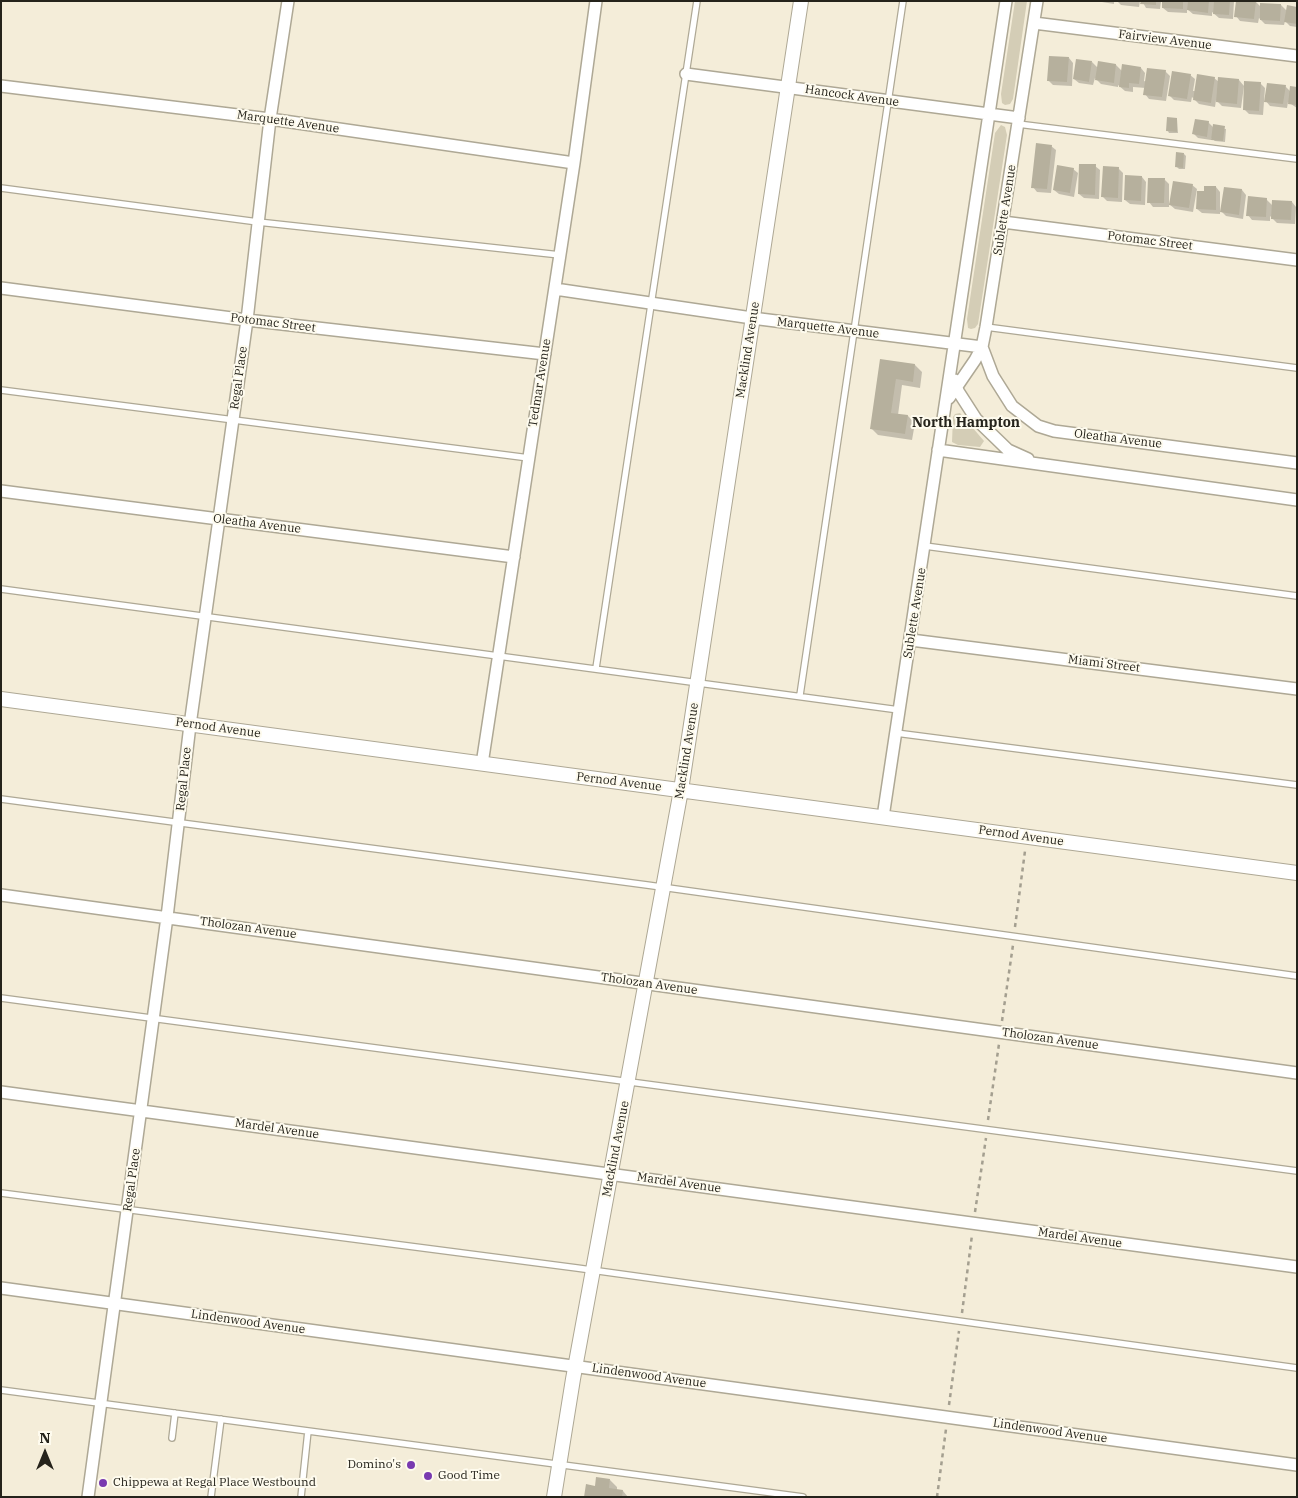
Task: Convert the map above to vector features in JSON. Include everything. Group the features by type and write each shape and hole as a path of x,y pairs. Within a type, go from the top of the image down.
{"street":[{"name":"Regal Place","path":"88,1497 167,917 190,725 247,320 270,119 288,1"},
{"name":"Tedmar Avenue","path":"482,764 574,163 596,1"},
{"name":"Macklind Avenue","path":"554,1497 593,1270 681,790 801,1"},
{"name":"Sublette Avenue","path":"883,817 1006,1"},
{"name":"Sublette Avenue","path":"944,409 956,385 982,347 1037,1"},
{"name":"Fairview Avenue","path":"1034,23 1297,56"},
{"name":"Hancock Avenue","path":"686,74 990,114 1018,121"},
{"name":"Marquette Avenue","path":"1,86 270,119 574,163"},
{"name":"Potomac Street","path":"1003,222 1297,260"},
{"name":"Potomac Street","path":"1,288 247,320 545,354"},
{"name":"Marquette Avenue","path":"555,289 853,332 982,347"},
{"name":"Oleatha Avenue","path":"982,347 993,376 1012,406 1038,426 1054,431 1297,463"},
{"path":"952,361 956,385 976,419 1002,445 1022,457 1047,466"},
{"path":"938,450 1297,500"},
{"name":"Oleatha Avenue","path":"1,491 514,557"},
{"name":"Miami Street","path":"911,640 1297,689"},
{"name":"Pernod Avenue","path":"1,699 1297,873"},
{"name":"Tholozan Avenue","path":"1,895 1297,1073"},
{"name":"Mardel Avenue","path":"1,1092 1297,1267"},
{"name":"Lindenwood Avenue","path":"1,1288 1297,1465"}],"lane":[{"path":"596,668 697,1"},
{"path":"800,695 903,1"},
{"path":"1018,121 1297,159"},
{"path":"1,188 258,222 560,255"},
{"path":"986,327 1297,368"},
{"path":"1,390 529,458"},
{"path":"925,546 1297,596"},
{"path":"1,589 800,695 899,710"},
{"path":"896,733 1297,785"},
{"path":"1,799 664,887 1297,976"},
{"path":"1,998 629,1080 1297,1171"},
{"path":"1,1192 593,1270 1297,1368"},
{"path":"1,1390 803,1497"},
{"path":"172,1438 175,1413"},
{"path":"211,1497 221,1419"},
{"path":"301,1497 308,1431"}],"path":[{"path":"937,1497 946,1426"}],"shaded area":[{"path":"1015,1 1027,1 1013,99 1010,104 1005,105 1002,103 1001,94"},
{"path":"1001,125 1005,127 1007,135 978,324 975,328 971,329 968,328 967,319 995,133"},
{"path":"960,413 984,441 980,447 958,445 952,442 953,417 955,414"}],"building":[{"path":"1141,1 1156,1 1156,5 1140,4"},
{"path":"1162,1 1183,1 1183,9 1162,8"},
{"path":"1188,1 1209,1 1208,13 1187,10"},
{"path":"1214,1 1230,1 1229,15 1213,14"},
{"path":"1236,1 1256,1 1254,19 1234,17"},
{"path":"1260,3 1281,4 1280,21 1260,20"},
{"path":"1287,5 1297,7 1297,24 1284,22"},
{"path":"1049,56 1069,57 1067,82 1047,81"},
{"path":"1076,59 1092,61 1089,82 1073,79"},
{"path":"1098,61 1116,64 1114,83 1095,80"},
{"path":"1122,64 1141,67 1139,84 1129,83 1129,88 1119,87"},
{"path":"1147,68 1166,70 1162,97 1143,95"},
{"path":"1172,71 1191,74 1187,99 1168,96"},
{"path":"1197,74 1215,77 1211,103 1193,100"},
{"path":"1218,77 1239,79 1237,104 1216,102"},
{"path":"1244,81 1261,82 1259,111 1243,110"},
{"path":"1267,83 1286,85 1283,104 1264,102"},
{"path":"1290,86 1297,87 1297,105 1288,104"},
{"path":"1167,117 1177,118 1177,132 1166,131"},
{"path":"1195,119 1209,121 1207,137 1192,134"},
{"path":"1213,124 1225,126 1223,141 1211,140"},
{"path":"1036,143 1052,145 1047,189 1031,188"},
{"path":"1176,152 1184,153 1183,168 1175,167"},
{"path":"1079,164 1096,164 1095,195 1078,194"},
{"path":"1057,165 1074,168 1070,193 1053,190"},
{"path":"1103,166 1119,167 1118,198 1101,197"},
{"path":"1125,175 1142,176 1141,201 1124,200"},
{"path":"1148,178 1165,178 1164,203 1147,203"},
{"path":"1173,181 1193,184 1189,208 1169,205"},
{"path":"1204,186 1216,186 1216,210 1196,209 1197,191 1204,191"},
{"path":"1224,187 1242,189 1239,215 1220,212"},
{"path":"1248,196 1267,198 1266,217 1246,216"},
{"path":"1272,200 1292,201 1291,220 1271,219"},
{"path":"880,359 915,364 913,382 896,379 891,413 908,415 905,434 870,429"},
{"path":"596,1477 610,1479 609,1488 623,1490 622,1497 584,1497 586,1484 595,1486"}],"place":[{"name":"Domino's","path":"411,1465"},
{"name":"Good Time","path":"428,1476"},
{"name":"Chippewa at Regal Place Westbound","path":"103,1483"}],"district":[{"name":"North Hampton","path":"966,423"}]}
